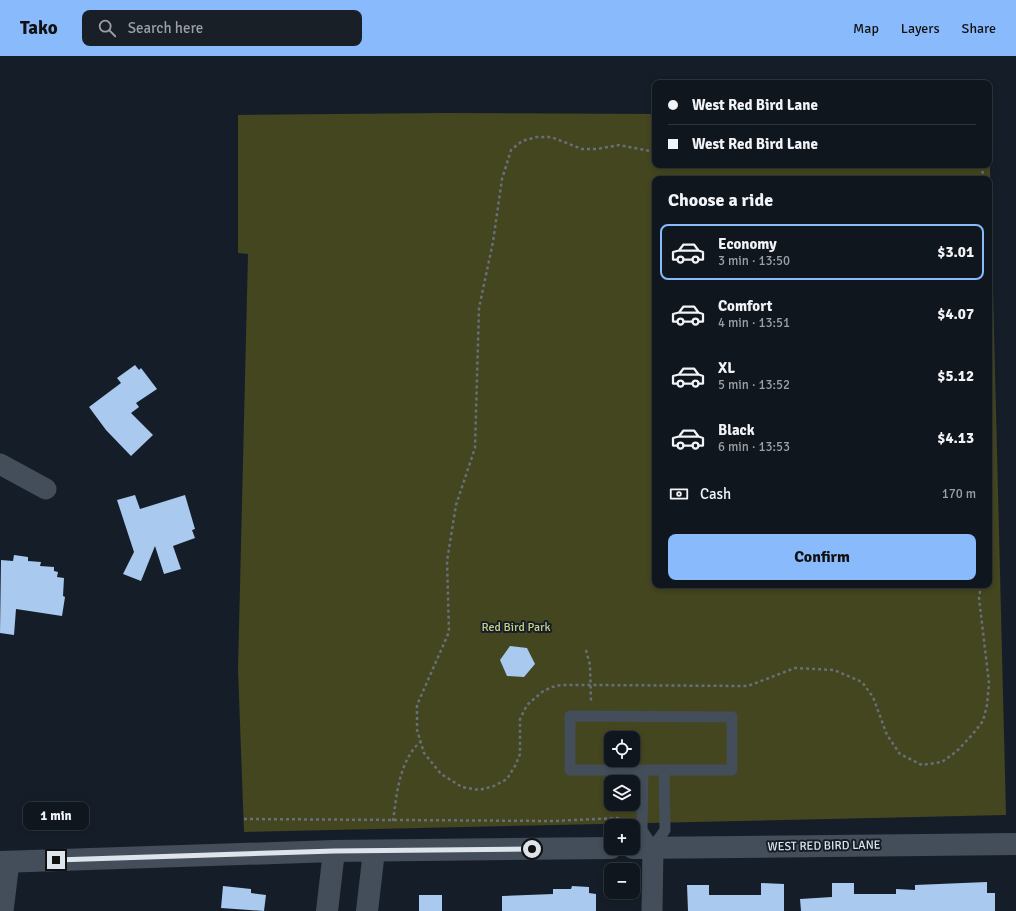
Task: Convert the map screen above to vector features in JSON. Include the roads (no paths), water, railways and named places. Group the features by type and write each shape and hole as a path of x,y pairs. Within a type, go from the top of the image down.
{"street":[{"path":"0,464 46,489"},
{"name":"WEST RED BIRD LANE","path":"643,847 1016,844"},
{"path":"643,847 652,911"},
{"path":"3,911 5,862 334,851 604,848"},
{"path":"327,911 334,851"},
{"path":"367,911 374,851"}],"lane":[{"path":"570,716 732,717 732,770 643,770 570,770 570,716"},
{"path":"643,770 643,847"},
{"path":"643,847 665,830 664,770"}],"park label":[{"name":"Red Bird Park","path":"516,627"}]}
